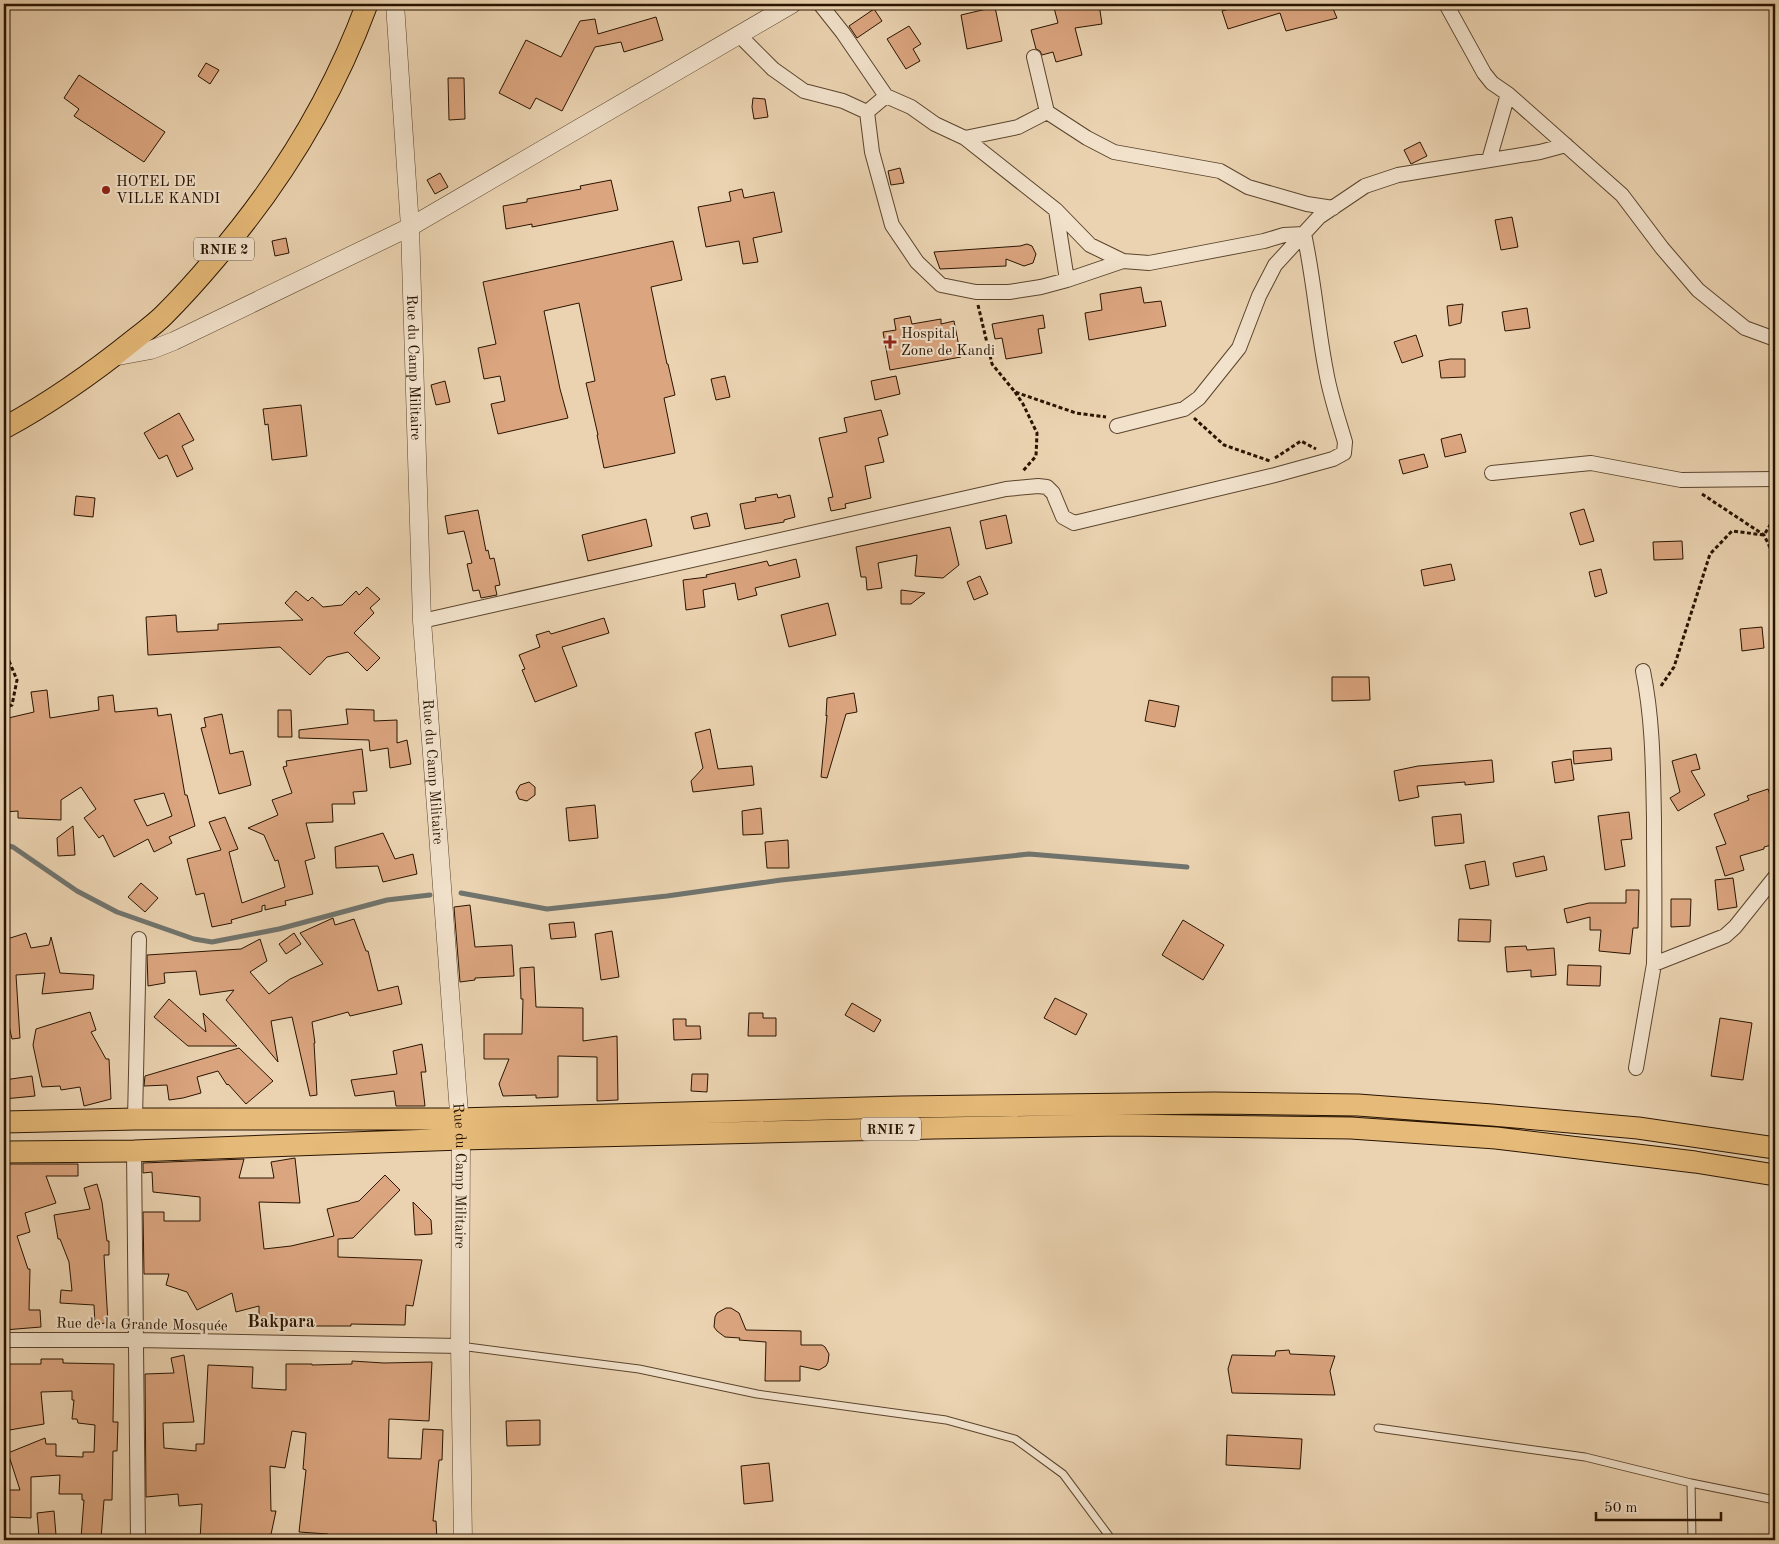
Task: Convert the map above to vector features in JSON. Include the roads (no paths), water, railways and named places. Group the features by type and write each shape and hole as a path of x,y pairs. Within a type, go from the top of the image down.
{"main road":[{"name":"RNIE 2","path":"4,428 113,357 164,316 238,232 300,145 329,94 351,47 367,4"},
{"name":"RNIE 7","path":"4,1152 134,1151 460,1129 901,1107 1214,1103 1358,1105 1638,1128 1775,1148"},
{"name":"RNIE 7","path":"4,1122 135,1119 460,1129 1123,1126 1351,1128 1496,1138 1696,1162 1775,1175"}],"street":[{"name":"Rue du Camp Militaire","path":"395,4 410,227 422,620 460,1129 460,1346 463,1540"},
{"path":"113,357 151,350 174,341 410,227 792,4"},
{"path":"820,4 843,33 886,96 911,107 935,124 965,138 1056,210 1090,245 1123,261 1149,263 1264,241 1284,235 1304,234"},
{"path":"1446,4 1484,73 1492,83 1508,94 1622,195 1662,248 1698,290 1745,328 1775,339"},
{"path":"739,35 773,69 804,91 843,101 867,112"},
{"path":"1034,57 1047,112 1087,138 1114,152 1220,171 1248,187 1307,204 1333,208"},
{"path":"1489,160 1508,94"},
{"path":"867,112 886,96"},
{"path":"867,112 872,152 892,225 917,262 941,285 976,292 1009,292 1041,287 1123,261"},
{"path":"965,138 1018,127 1047,112"},
{"path":"1117,426 1184,409 1199,398 1239,348 1259,296 1275,265 1319,217 1365,186 1398,175 1540,152 1566,145"},
{"path":"1056,210 1066,280"},
{"path":"422,620 1006,489 1038,486 1047,488 1053,493 1063,517 1074,523 1275,475 1344,454 1345,442 1326,372 1310,261 1304,234"},
{"path":"1492,473 1591,464 1606,465 1681,480 1775,478"},
{"path":"1636,1068 1654,964 1653,749 1650,703 1643,671"},
{"path":"1654,964 1725,936 1735,928 1775,877"},
{"path":"135,1119 138,939"},
{"path":"134,1151 138,1540"},
{"name":"Rue de la Grande Mosquée","path":"4,1340 137,1340 460,1346"}],"lane":[{"path":"460,1346 639,1369 757,1394 946,1420 1015,1439 1063,1474 1112,1540"},
{"path":"1378,1428 1585,1457 1692,1483 1775,1500"},
{"path":"1692,1483 1692,1540"},
{"path":"1344,1540 1371,1540"}],"waterway":[{"path":"4,845 13,847 77,891 117,912 194,939 212,942 279,929 387,900 430,895"},
{"path":"461,893 547,909 667,896 781,880 1029,854 1187,867"}],"place":[{"name":"HOTEL DE VILLE KANDI","path":"106,190"},
{"name":"Hospital Zone de Kandi","path":"890,342"}],"district":[{"name":"Bakpara","path":"281,1321"}]}
